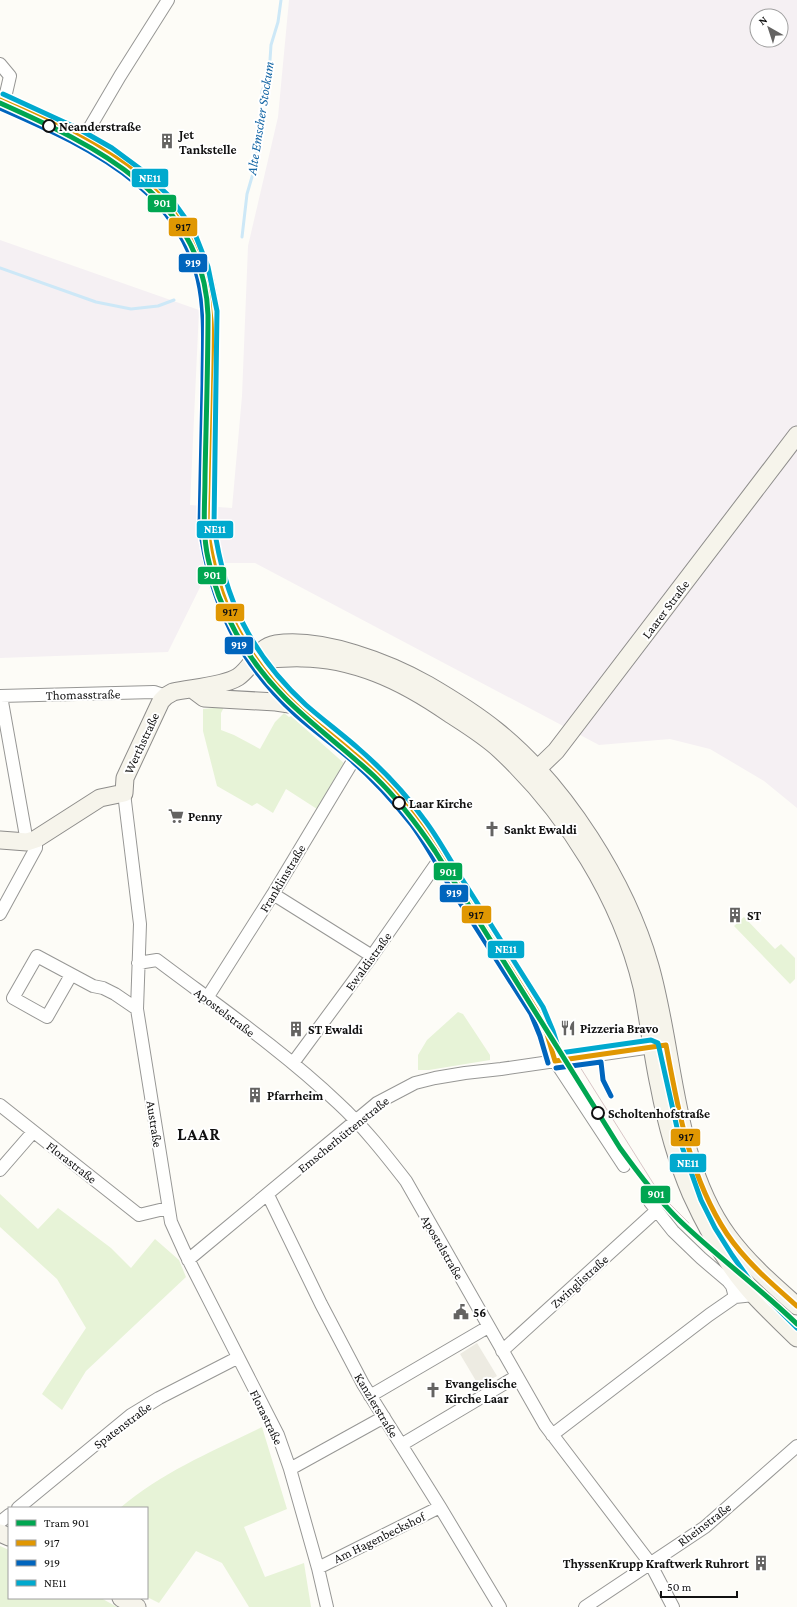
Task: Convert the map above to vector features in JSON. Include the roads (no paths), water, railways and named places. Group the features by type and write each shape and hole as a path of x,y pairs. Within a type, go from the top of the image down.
{"main road":[{"path":"2,101 83,138 104,150 133,171 166,201 183,224 190,238 203,269 208,290 211,321 207,449 207,526 209,549 216,581 228,611 255,657"},
{"name":"Laarer Straße","path":"532,774 556,751 797,435"},
{"path":"166,696 173,692 231,680 241,676 255,657 264,648 275,644 323,646 361,655 415,678 444,694 479,718 509,742 532,774 581,825 622,894 649,964 661,1015 659,1046 667,1125 690,1192 712,1237 745,1284 797,1338"},
{"path":"192,689 204,698 276,702 296,705"},
{"name":"Werthstraße","path":"124,793 125,778 158,707 166,696"},
{"path":"0,840 32,841 100,798 124,793"},
{"path":"659,1046 697,1175 709,1204 728,1236 746,1259 797,1306"},
{"path":"123,1599 137,1607"}],"street":[{"path":"83,138 168,0"},
{"path":"0,64 10,76 2,101"},
{"path":"255,657 276,685 296,705 356,756 395,794 418,822 537,1011 551,1044 555,1061 624,1166"},
{"name":"Thomasstraße","path":"0,696 154,692 166,696"},
{"path":"0,696 32,841 36,848 0,914"},
{"name":"Franklinstraße","path":"207,998 273,894 356,756"},
{"name":"Austraße","path":"124,793 140,924 137,1009 168,1208 171,1222 178,1239"},
{"name":"Ewaldistraße","path":"293,1063 372,956 441,857"},
{"path":"273,894 372,956"},
{"path":"71,975 47,1017 13,998 37,956 93,986 103,988 115,994 137,1009"},
{"name":"Apostelstraße","path":"138,963 157,960 293,1063 338,1103 386,1155 406,1181 488,1327 552,1435 650,1564 673,1607"},
{"name":"Emscherhüttenstraße","path":"188,1260 377,1103 415,1083 465,1073 659,1046"},
{"name":"Florastraße","path":"0,1105 140,1215 168,1208"},
{"path":"0,1170 33,1132"},
{"name":"Kanzlerstraße","path":"268,1195 350,1361 500,1607"},
{"name":"Zwinglistraße","path":"502,1351 653,1206 673,1231 687,1245 728,1281 732,1286 735,1297"},
{"name":"Florastraße","path":"178,1239 237,1358 278,1436 290,1469 318,1568 327,1607"},
{"path":"552,1435 709,1315 735,1297 754,1295"},
{"path":"370,1396 488,1327"},
{"name":"Spatenstraße","path":"19,1507 131,1415 159,1398 237,1358"},
{"path":"400,1445 517,1376"},
{"path":"290,1469 384,1417"},
{"name":"Rheinstraße","path":"585,1607 705,1527 797,1446"},
{"name":"Am Hagenbeckshof","path":"318,1568 440,1507"},
{"path":"0,1522 8,1516"}],"waterway":[{"name":"Alte Emscher Stockum","path":"242,237 247,194 256,163 257,143 262,112 262,91 269,75 271,45 278,22 281,0"},
{"name":"Alte Emscher Stockum","path":"0,268 96,302 131,309 158,306 174,300"}],"tram line":[{"name":"901","path":"0,103 72,137 106,157 138,180 165,207 187,238 202,273 208,315 204,518 206,548 219,597 236,634 247,651 271,683 285,698 374,776 414,821 435,851 620,1148 648,1185 670,1211 692,1233 768,1297 797,1324"},
{"path":"575,1059 653,1183 667,1201 689,1223"}],"place":[{"name":"Neanderstraße","path":"49,126"},
{"name":"Jet Tankstelle","path":"167,141"},
{"name":"Laar Kirche","path":"399,803"},
{"name":"Penny","path":"176,816"},
{"name":"Sankt Ewaldi","path":"492,829"},
{"name":"ST","path":"735,915"},
{"name":"Pizzeria Bravo","path":"568,1028"},
{"name":"ST Ewaldi","path":"296,1029"},
{"name":"Pfarrheim","path":"255,1095"},
{"name":"Scholtenhofstraße","path":"598,1113"},
{"name":"56","path":"461,1312"},
{"name":"Evangelische Kirche Laar","path":"433,1390"},
{"name":"ThyssenKrupp Kraftwerk Ruhrort","path":"761,1563"}],"district":[{"name":"LAAR","path":"199,1134"}]}
